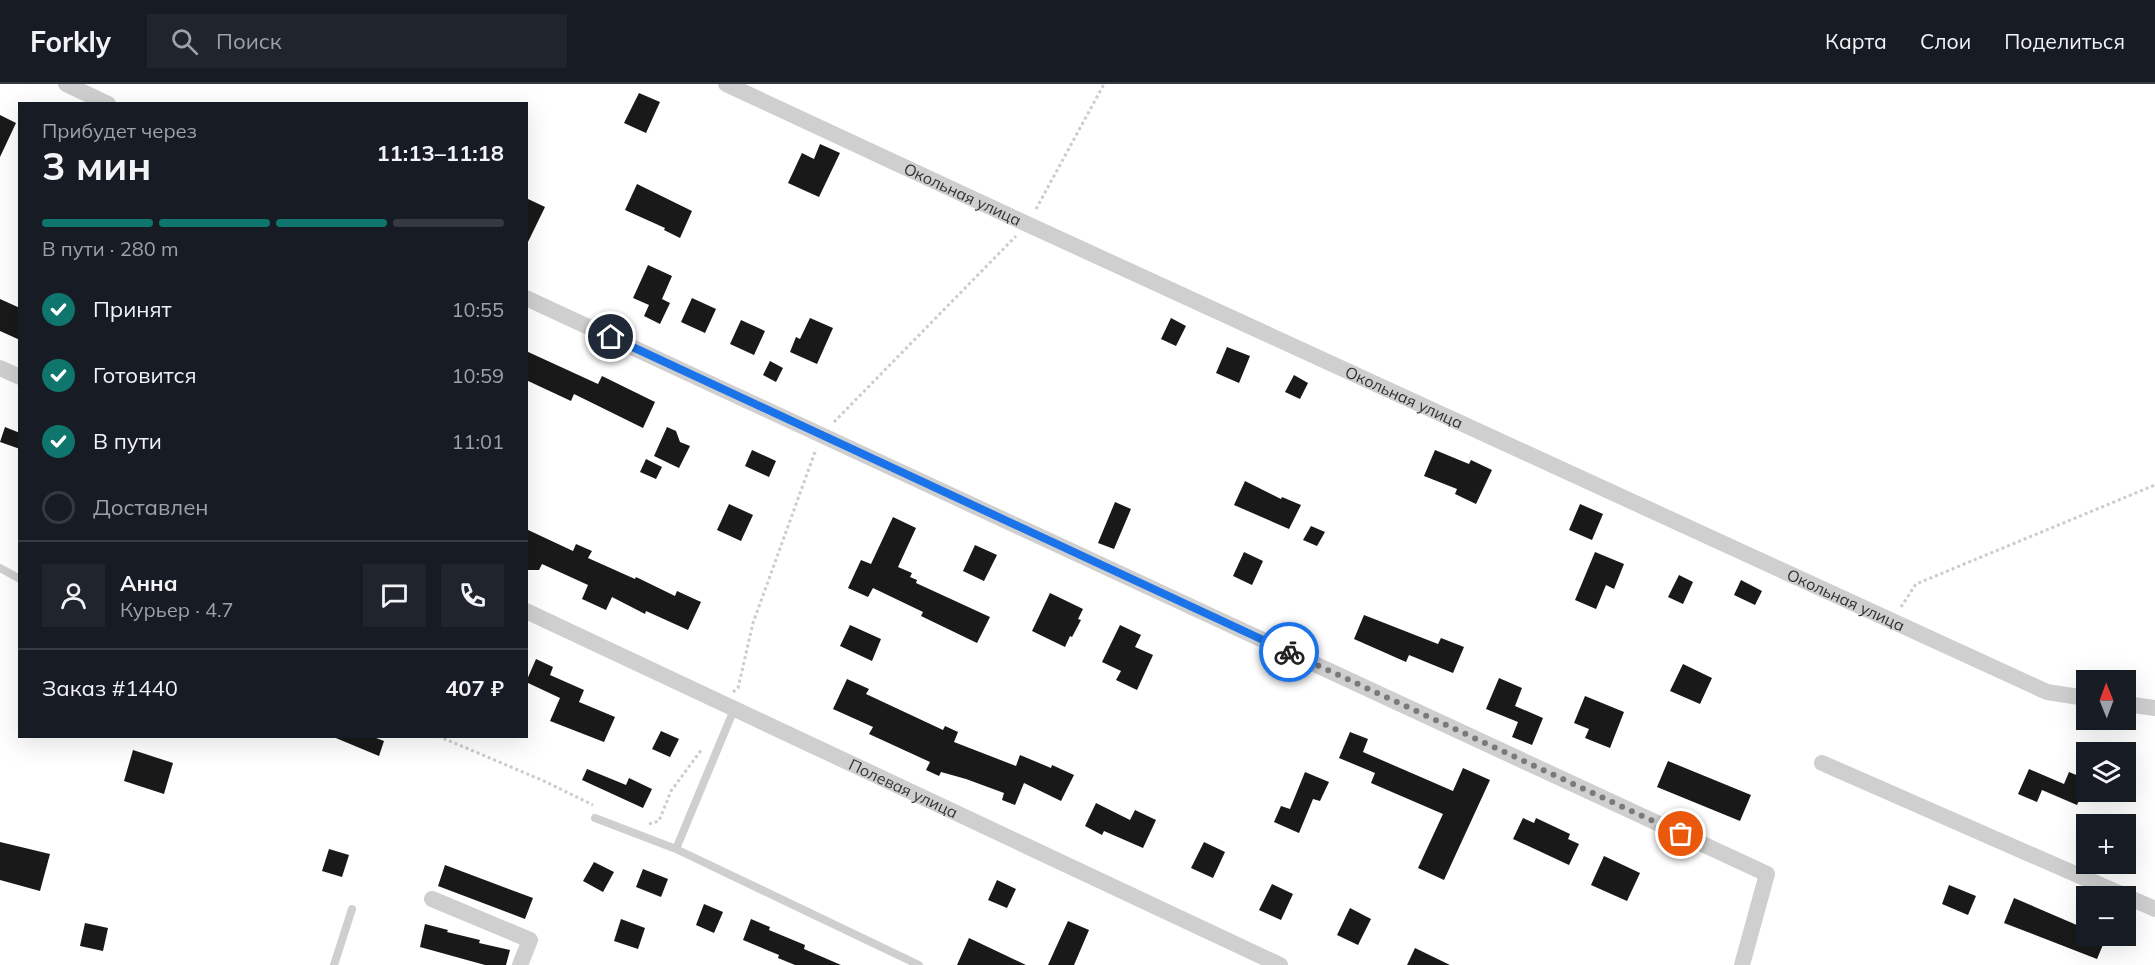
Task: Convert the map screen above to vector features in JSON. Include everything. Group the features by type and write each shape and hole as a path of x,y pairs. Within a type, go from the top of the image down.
{"street":[{"path":"66,84 104,102"},
{"name":"Окольная улица","path":"726,84 2047,692 2076,696"},
{"path":"528,299 1767,874 1742,965"},
{"path":"0,368 18,376"},
{"name":"Полевая улица","path":"528,612 1280,965"},
{"path":"2136,705 2155,708"},
{"path":"1822,764 2155,909"},
{"path":"432,899 530,940 520,965"}],"lane":[{"path":"0,568 18,578"},
{"path":"676,849 728,705"},
{"path":"595,818 676,849 919,965"},
{"path":"334,965 352,909"}],"path":[{"path":"728,705 738,687 753,623 821,435 1027,224 1104,84"},
{"path":"1892,621 1916,584 2155,485"},
{"path":"443,738 544,781 599,808"},
{"path":"641,826 659,821 671,791 703,748"}],"building":[{"path":"639,93 660,102 646,133 624,123"},
{"path":"0,115 16,123 0,157"},
{"path":"820,144 840,153 819,197 788,183 802,153 814,159"},
{"path":"637,184 692,211 680,238 664,230 665,228 625,210"},
{"path":"528,199 545,207 528,242"},
{"path":"648,265 672,276 662,299 670,303 660,324 644,316 649,305 633,298"},
{"path":"692,298 716,309 705,333 681,322"},
{"path":"0,299 18,307 18,339 0,331"},
{"path":"810,318 833,328 817,364 790,352 796,337 800,339"},
{"path":"1171,318 1186,326 1176,346 1161,339"},
{"path":"741,320 765,331 754,355 730,344"},
{"path":"1227,347 1250,356 1239,383 1216,373"},
{"path":"528,352 598,384 602,376 655,402 643,428 574,394 571,401 528,381"},
{"path":"770,361 783,368 776,382 763,375"},
{"path":"1294,375 1308,383 1300,399 1285,392"},
{"path":"5,427 18,432 18,448 0,442"},
{"path":"667,427 676,431 680,442 690,446 679,468 654,456"},
{"path":"752,450 776,461 769,477 745,466"},
{"path":"1435,450 1469,464 1471,460 1492,470 1476,504 1455,494 1457,489 1424,476"},
{"path":"646,459 662,467 656,479 640,472"},
{"path":"1245,481 1281,499 1282,497 1301,505 1289,529 1234,505"},
{"path":"1115,502 1131,509 1114,549 1098,543"},
{"path":"729,504 753,515 741,541 717,530"},
{"path":"1580,504 1603,514 1592,540 1569,530"},
{"path":"893,517 916,528 898,567 912,573 910,577 917,580 916,583 990,617 977,643 921,616 923,612 873,588 868,597 848,588 861,560 871,564"},
{"path":"1311,526 1325,532 1317,546 1303,540"},
{"path":"528,530 573,551 576,544 592,551 588,558 635,579 636,577 675,596 677,591 701,602 688,630 646,611 645,614 612,597 606,610 582,599 588,585 542,564 539,570 528,570"},
{"path":"975,545 997,555 984,581 963,571"},
{"path":"1244,552 1263,561 1252,585 1233,576"},
{"path":"1595,552 1624,564 1614,589 1606,585 1596,609 1575,600"},
{"path":"1679,575 1693,582 1683,604 1668,597"},
{"path":"1741,580 1762,591 1755,605 1734,595"},
{"path":"1050,593 1083,609 1078,619 1081,620 1065,647 1032,631"},
{"path":"1364,615 1438,644 1441,638 1464,647 1453,673 1409,655 1406,662 1354,639"},
{"path":"850,625 881,639 872,661 840,646"},
{"path":"1120,625 1141,635 1135,647 1153,655 1137,690 1116,680 1121,671 1102,662"},
{"path":"536,659 553,667 550,675 584,690 579,702 615,717 604,742 550,721 560,698 528,683"},
{"path":"1683,664 1712,678 1700,704 1670,691"},
{"path":"1499,678 1522,688 1515,706 1543,718 1532,745 1512,737 1518,722 1486,709"},
{"path":"847,679 869,689 866,694 943,730 945,726 958,732 954,742 1016,766 1020,755 1074,775 1061,801 1024,783 1015,805 1002,800 1004,793 941,772 939,776 926,770 930,762 869,734 873,727 833,709"},
{"path":"1585,696 1624,712 1610,748 1585,738 1589,729 1574,723"},
{"path":"661,731 679,739 670,757 652,749"},
{"path":"1350,732 1368,739 1363,752 1453,791 1463,768 1490,780 1444,880 1418,868 1443,814 1371,783 1375,773 1339,758"},
{"path":"336,738 376,738 384,741 379,756"},
{"path":"133,750 173,763 164,794 124,781"},
{"path":"1668,761 1751,795 1740,821 1657,787"},
{"path":"587,769 626,785 629,778 652,789 643,808 582,780"},
{"path":"2029,769 2064,784 2069,772 2076,775 2077,805 2042,790 2037,802 2018,794"},
{"path":"1305,772 1329,782 1320,801 1313,799 1299,833 1274,822 1281,806 1290,809"},
{"path":"1096,803 1130,820 1135,810 1156,820 1143,848 1104,831 1102,835 1085,826"},
{"path":"1523,818 1534,823 1536,818 1570,834 1568,839 1579,844 1569,865 1513,839"},
{"path":"0,842 50,854 40,891 0,880"},
{"path":"1204,842 1225,852 1213,878 1191,868"},
{"path":"329,849 349,855 342,877 322,871"},
{"path":"1604,856 1640,873 1627,901 1591,885"},
{"path":"594,862 614,872 603,892 583,881"},
{"path":"445,865 533,898 525,919 438,886"},
{"path":"643,869 668,879 661,897 636,887"},
{"path":"997,880 1016,889 1007,908 988,900"},
{"path":"1272,884 1293,894 1281,920 1259,910"},
{"path":"1949,885 1976,896 1968,915 1942,904"},
{"path":"2014,898 2076,925 2076,946 2102,946 2097,959 2004,923"},
{"path":"704,904 723,912 714,933 696,925"},
{"path":"1350,908 1371,919 1358,945 1337,935"},
{"path":"621,919 645,928 638,949 614,941"},
{"path":"751,919 770,927 769,930 805,945 804,949 841,965 795,965 778,958 779,955 743,940"},
{"path":"1068,921 1089,930 1074,965 1048,965"},
{"path":"85,923 108,928 103,951 80,946"},
{"path":"425,924 480,940 479,943 510,950 506,965 485,965 420,947"},
{"path":"969,938 1026,965 957,965"},
{"path":"1415,948 1450,965 1407,965"}],"way so far":[{"path":"1289,652 1681,834"}],"route":[{"path":"611,337 1289,652"}]}
